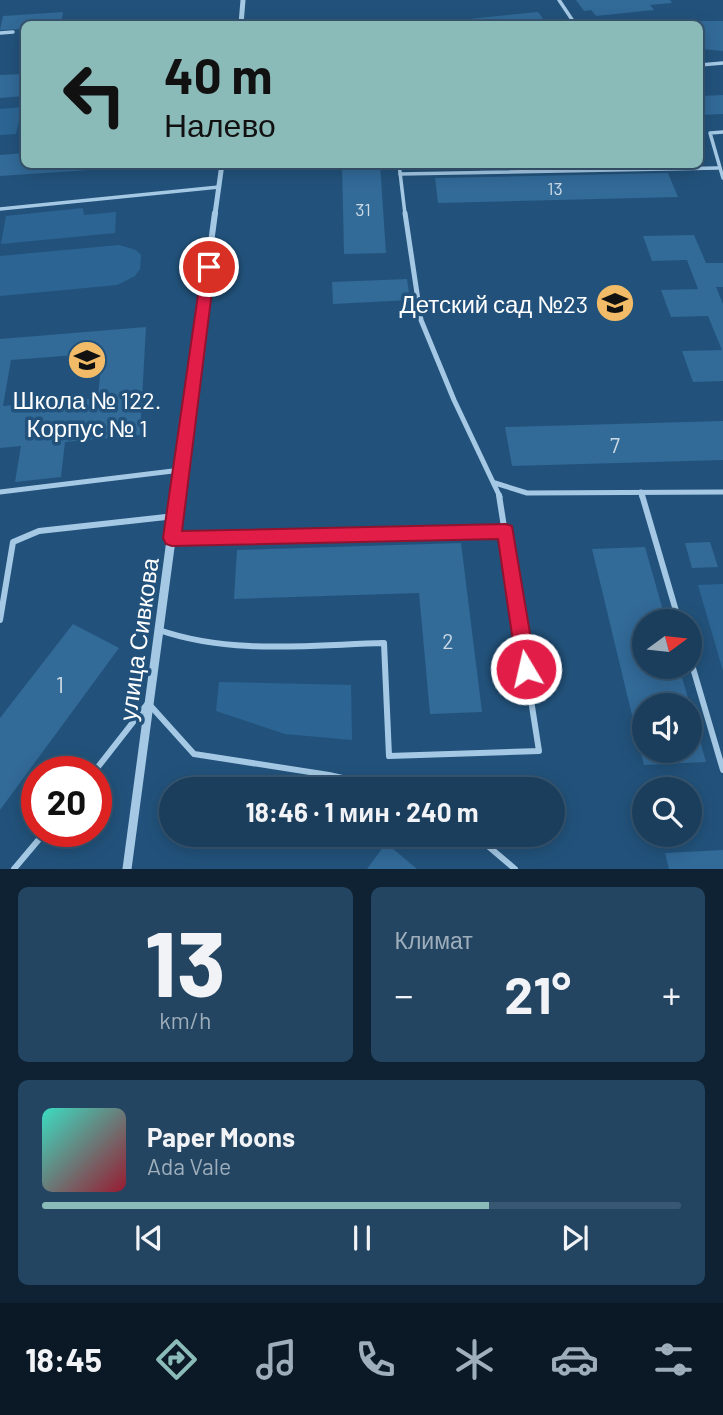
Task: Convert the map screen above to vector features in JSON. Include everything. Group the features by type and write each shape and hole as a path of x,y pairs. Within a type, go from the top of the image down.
{"street":[{"path":"241,21 243,0"},
{"name":"улица Сивкова","path":"127,869 221,168"}],"lane":[{"path":"559,0 573,21"},
{"path":"0,33 13,32"},
{"path":"703,65 723,63"},
{"path":"703,134 723,132"},
{"path":"710,133 723,178"},
{"path":"159,630 177,638 217,645 384,643 389,756 539,751 501,498 454,400 421,320 412,274 399,168"},
{"path":"400,174 718,168"},
{"path":"0,209 219,187"},
{"path":"0,492 181,470"},
{"path":"495,483 527,493 723,492"},
{"path":"641,492 675,609"},
{"path":"0,621 13,542 39,531 175,516"},
{"path":"172,538 506,531"},
{"path":"696,679 723,770"},
{"path":"107,756 148,703 194,754 338,777"},
{"path":"14,869 33,847"},
{"path":"489,847 515,869"}],"shaded area":[{"path":"21,107 16,134 0,135 0,109"},
{"path":"480,168 600,168 601,171 481,172"},
{"path":"83,208 84,215 116,212 115,233 1,244 6,216"},
{"path":"119,245 136,250 141,255 140,269 135,276 117,285 0,296 0,256"},
{"path":"723,584 723,671 698,585"},
{"path":"219,682 351,685 352,740 285,734 216,711"}],"building":[{"path":"576,0 670,0 672,3 650,5 654,10 596,16 591,10 584,11"},
{"path":"63,12 62,21 21,21 21,29 0,30 3,16"},
{"path":"538,12 545,21 450,21"},
{"path":"703,21 723,21 723,51 703,49"},
{"path":"21,74 21,96 0,98 0,75"},
{"path":"723,95 723,114 703,115 703,96"},
{"path":"21,153 21,168 119,168 0,176 0,155"},
{"path":"342,168 380,168 386,253 344,254"},
{"path":"668,173 678,197 438,203 435,178"},
{"path":"694,235 706,263 723,263 723,287 716,287 723,304 723,381 693,382 682,351 722,350 708,316 671,317 661,290 698,289 687,260 652,261 643,236"},
{"path":"407,279 410,300 333,304 332,282"},
{"path":"146,327 140,435 65,442 61,477 15,482 21,446 0,448 0,339","holes":["102,353 98,398 3,406 11,360"]},
{"path":"723,421 723,460 512,466 505,427"},
{"path":"710,542 718,567 692,568 685,543"},
{"path":"461,543 482,712 430,714 419,593 234,599 237,550"},
{"path":"645,547 663,609 632,609 632,679 682,679 687,693 632,693 632,715 592,549"},
{"path":"73,624 119,648 40,756 21,756 21,781 0,810 0,718"},
{"path":"644,763 685,763 644,765"},
{"path":"383,847 391,847 417,869 367,869"},
{"path":"723,850 723,869 669,869 665,853"}],"place":[{"name":"Детский сад №23","path":"615,303"},
{"name":"Школа № 122. Корпус № 1","path":"87,360"}],"route":[{"path":"209,267 172,538 506,531 526,669"}]}
